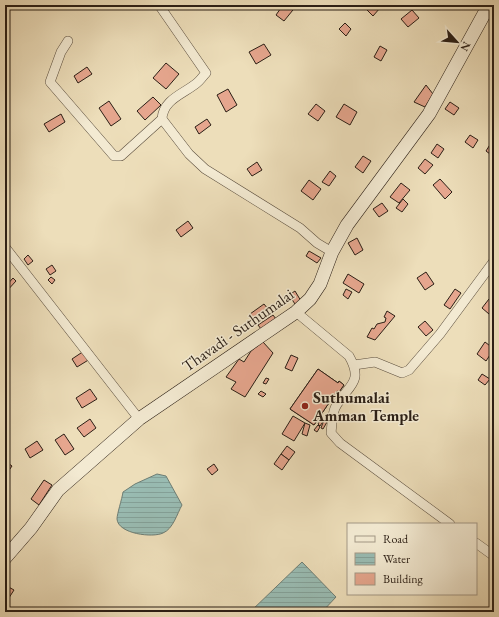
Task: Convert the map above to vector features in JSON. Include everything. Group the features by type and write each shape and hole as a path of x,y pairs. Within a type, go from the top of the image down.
{"main road":[{"name":"Thavadi - Suthumalai","path":"5,558 31,528 58,490 138,419 296,312 310,299 320,284 332,252 347,225 429,114 489,5"}],"street":[{"path":"68,42 61,52 50,82 114,156 121,156 162,119 163,112 171,100 199,81 206,73 159,5"},
{"path":"162,119 189,154 205,169 300,228 317,243 332,252"},
{"path":"5,247 138,419"},
{"path":"354,365 375,362 402,373 410,370 440,334 494,261"},
{"path":"296,312 348,356 354,365 355,379 335,408 331,433 340,444 449,523"},
{"path":"477,544 494,556"}],"water":[{"path":"157,474 166,476 182,505 172,525 163,533 152,535 137,534 123,528 117,519 123,492 135,484"},
{"path":"302,562 336,597 322,612 250,612"}],"building":[{"path":"283,5 297,5 284,21 276,15"},
{"path":"362,5 378,5 380,8 373,16"},
{"path":"412,10 419,18 408,27 401,19"},
{"path":"345,23 351,29 346,36 339,29"},
{"path":"264,44 271,55 256,64 249,52"},
{"path":"380,46 387,50 381,61 374,57"},
{"path":"166,63 179,74 166,89 153,78"},
{"path":"87,67 92,74 78,83 74,76"},
{"path":"426,85 433,94 425,107 414,102"},
{"path":"228,89 237,105 226,112 217,95"},
{"path":"153,97 161,105 145,120 137,111"},
{"path":"109,101 121,119 111,126 99,108"},
{"path":"450,102 459,108 454,115 445,109"},
{"path":"316,104 325,111 318,121 308,114"},
{"path":"344,104 357,112 350,125 336,117"},
{"path":"61,114 65,122 49,132 44,124"},
{"path":"207,119 211,125 199,134 195,127"},
{"path":"470,135 478,140 473,148 465,142"},
{"path":"491,143 494,145 494,157 486,151"},
{"path":"437,144 444,149 438,158 431,153"},
{"path":"363,156 371,161 363,173 355,167"},
{"path":"425,159 433,165 425,174 418,168"},
{"path":"257,162 262,170 252,176 247,169"},
{"path":"330,171 336,176 329,186 322,182"},
{"path":"440,179 452,192 445,199 433,185"},
{"path":"309,180 321,189 313,200 301,191"},
{"path":"401,183 410,190 399,203 390,197"},
{"path":"403,199 408,204 402,212 396,208"},
{"path":"382,203 388,211 379,217 373,209"},
{"path":"188,221 193,228 181,237 176,230"},
{"path":"357,238 363,250 355,255 348,243"},
{"path":"309,251 321,258 317,263 306,256"},
{"path":"28,255 33,261 28,265 24,259"},
{"path":"52,265 56,271 50,275 46,269"},
{"path":"426,272 434,284 425,290 417,278"},
{"path":"348,274 364,284 359,293 343,283"},
{"path":"51,277 55,280 52,284 48,280"},
{"path":"13,278 16,281 5,293 5,287"},
{"path":"346,289 352,292 348,299 343,295"},
{"path":"455,289 461,293 450,309 444,305"},
{"path":"295,291 301,301 295,304 289,295"},
{"path":"489,299 494,303 494,307 489,314 482,308"},
{"path":"264,304 268,309 253,319 250,314"},
{"path":"387,311 395,316 375,340 367,337 372,328 374,329 377,324 385,322 386,318 384,317"},
{"path":"273,315 276,319 261,329 258,325"},
{"path":"425,321 433,330 426,336 418,327"},
{"path":"263,342 273,353 245,397 231,389 236,382 226,377 239,359 244,362 251,351"},
{"path":"485,342 494,349 486,361 477,354"},
{"path":"84,351 90,359 77,367 72,359"},
{"path":"291,355 298,358 292,371 285,368"},
{"path":"318,369 338,383 339,381 344,385 339,392 337,391 314,425 290,409","holes":["320,384 330,390 318,404 310,398"]},
{"path":"318,369 338,383 339,381 344,385 339,392 337,391 314,425 290,409"},
{"path":"482,374 490,379 485,385 478,380"},
{"path":"266,378 269,379 266,384 263,383"},
{"path":"90,389 97,399 82,408 76,398"},
{"path":"261,391 266,394 263,397 258,394"},
{"path":"293,416 305,423 294,441 282,434"},
{"path":"90,419 96,428 84,437 77,428"},
{"path":"321,419 324,420 320,426 318,424"},
{"path":"324,420 327,422 323,429 321,428"},
{"path":"305,423 310,425 307,436 302,434"},
{"path":"318,425 320,427 317,432 314,430"},
{"path":"64,434 74,449 65,455 55,440"},
{"path":"37,441 43,450 30,458 25,449"},
{"path":"287,446 295,452 289,460 281,454"},
{"path":"281,454 289,460 282,470 274,464"},
{"path":"5,461 12,466 5,476"},
{"path":"214,464 218,470 212,475 207,469"},
{"path":"44,480 52,485 39,505 31,499"},
{"path":"5,585 14,590 5,604"}],"place":[{"name":"Suthumalai Amman Temple","path":"305,406"}]}
